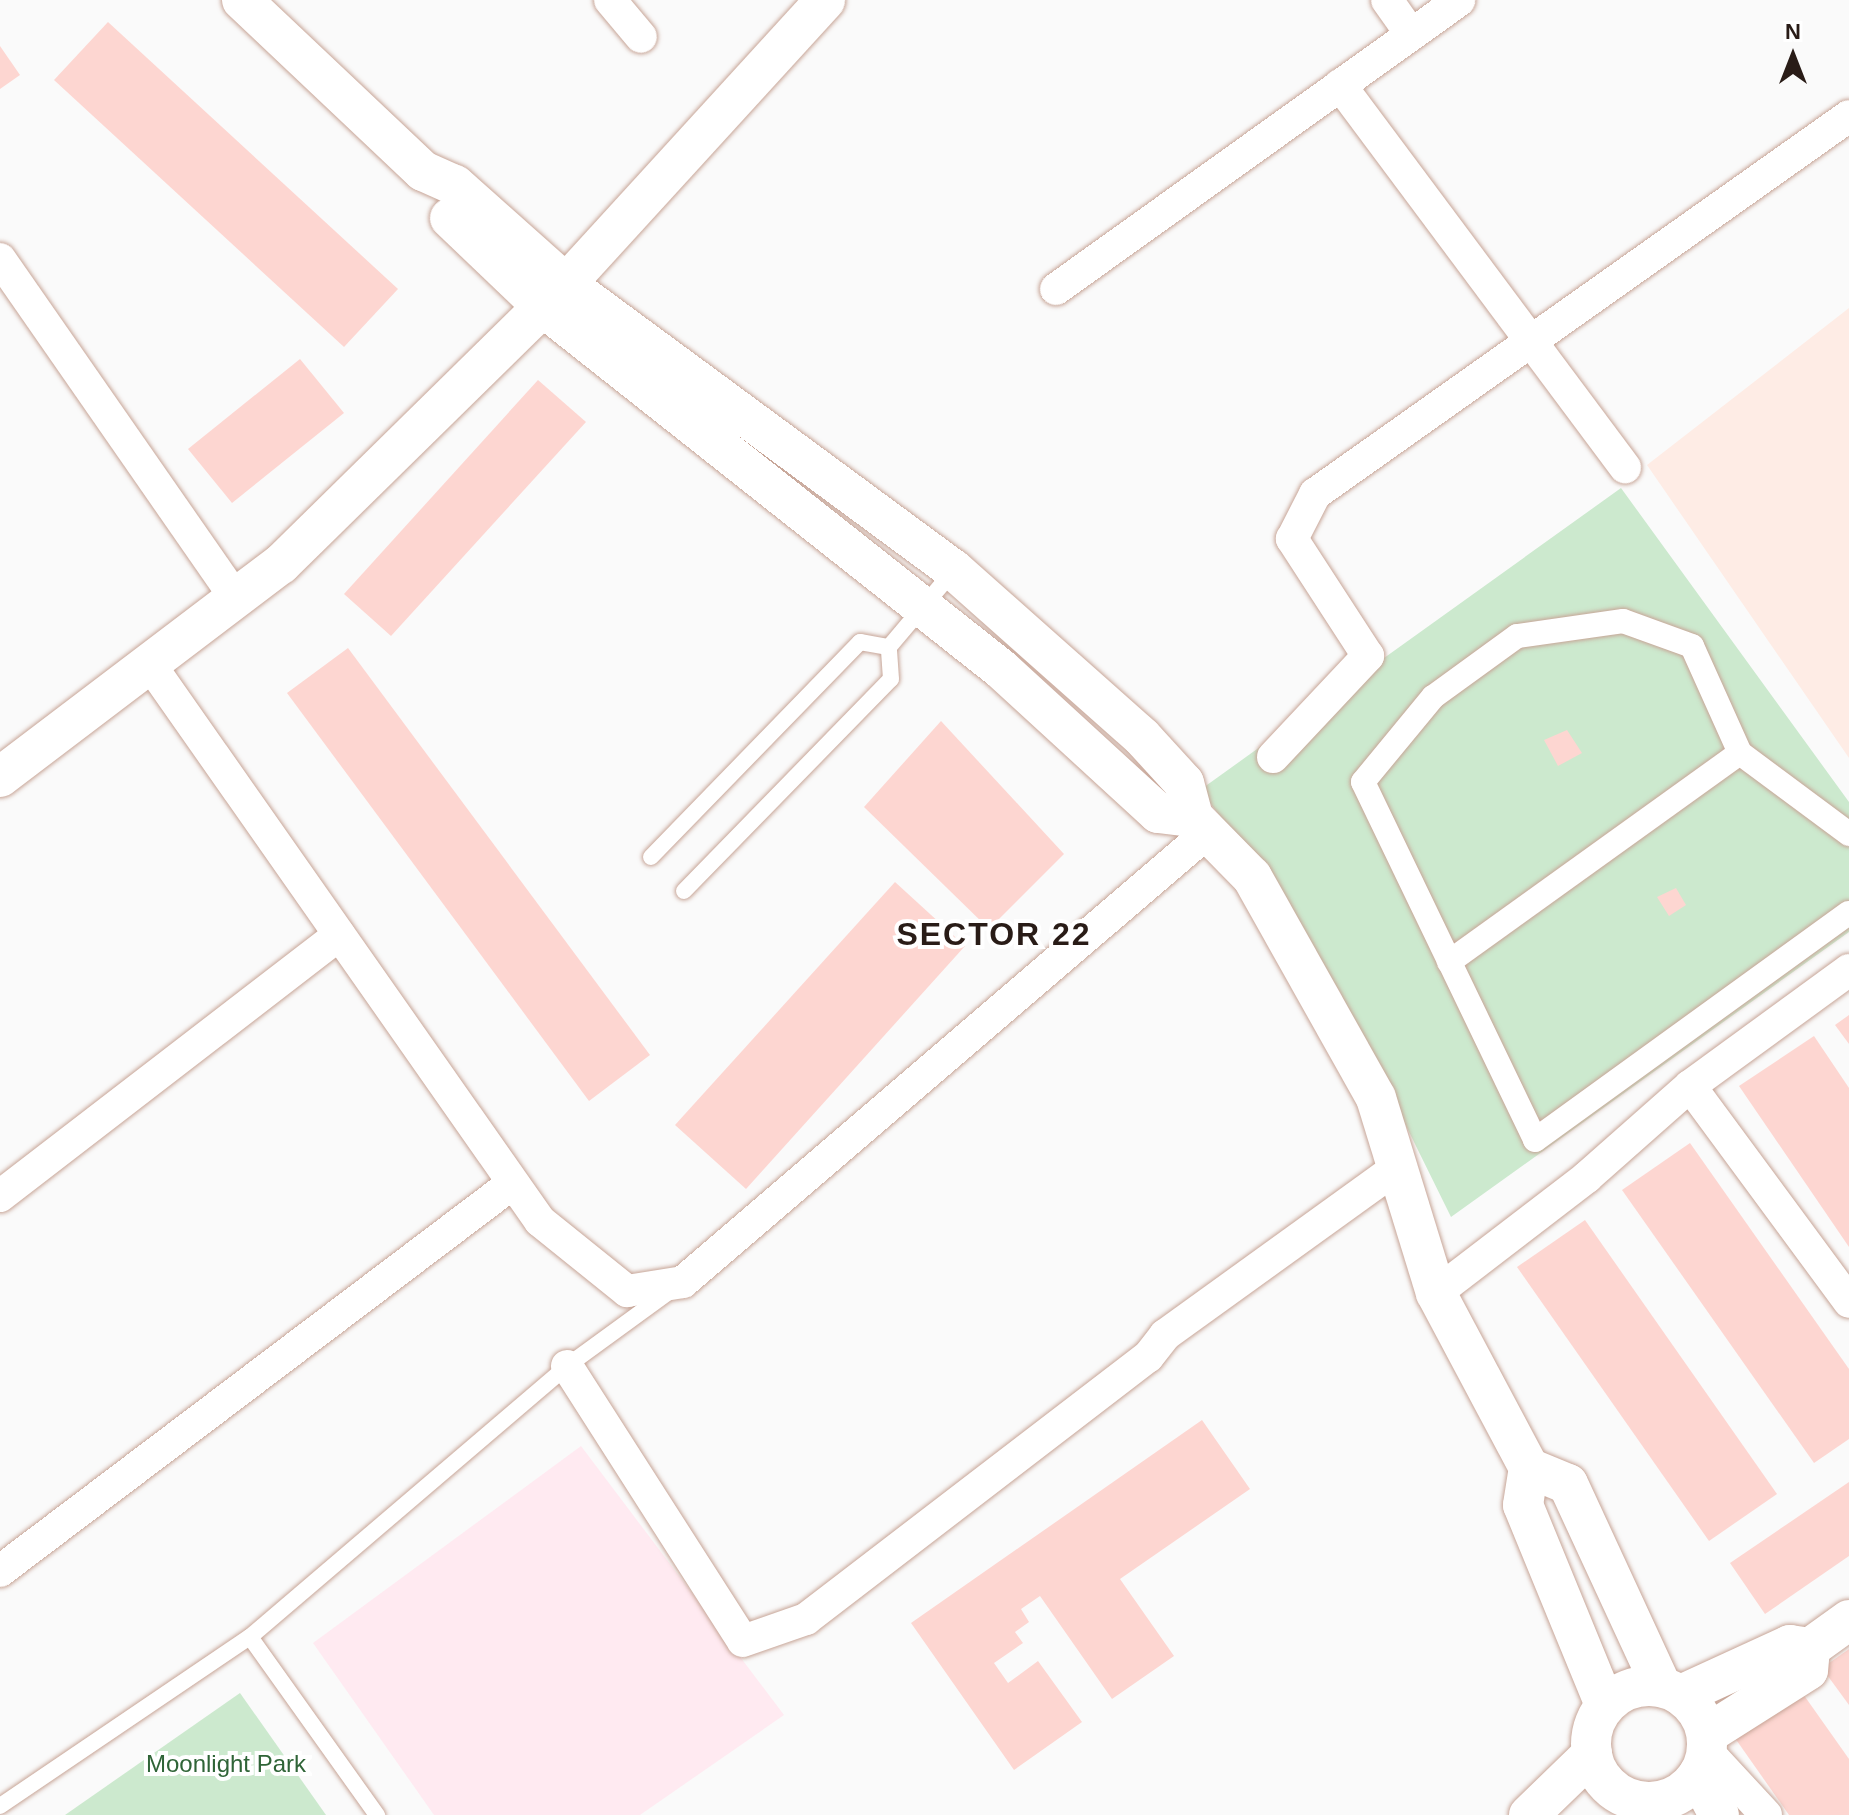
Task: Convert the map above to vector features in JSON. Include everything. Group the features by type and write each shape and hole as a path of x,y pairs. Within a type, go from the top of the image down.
{"street":[{"path":"242,0 423,171 431,200 554,295 923,607 1001,669 1158,813 1200,824"},
{"path":"610,0 641,37"},
{"path":"0,777 281,564 554,295 825,0"},
{"path":"1387,0 1411,34"},
{"path":"1056,289 1459,0"},
{"path":"1340,85 1625,467"},
{"path":"1273,757 1368,656 1292,539 1315,494 1849,116"},
{"path":"0,259 236,598"},
{"path":"554,295 954,570 1142,737 1184,783 1200,824 1252,877 1376,1098 1436,1293 1529,1468 1523,1505 1605,1705"},
{"path":"1849,834 1740,753 1692,646 1623,621 1517,636 1433,697 1363,782 1535,1140 1849,913"},
{"path":"149,663 540,1221 627,1291 683,1282 1200,824"},
{"path":"1449,962 1740,753"},
{"path":"0,1196 339,935"},
{"path":"1436,1293 1587,1177 1690,1086 1849,970"},
{"path":"1690,1086 1849,1302"},
{"path":"567,1366 743,1641 806,1619 1148,1357 1165,1335 1398,1167"},
{"path":"0,1571 513,1183"},
{"path":"1529,1468 1568,1484 1671,1691 1692,1704 1719,1815"},
{"path":"1810,1648 1808,1670 1704,1754 1685,1790 1629,1806 1597,1770 1592,1754 1594,1728 1605,1705 1631,1688 1671,1691 1790,1645 1810,1648 1849,1620"},
{"path":"1529,1815 1592,1754"},
{"path":"1704,1754 1766,1815"}],"lane":[{"path":"684,891 891,679 889,647 954,570"},
{"path":"651,857 860,642 889,647"},
{"path":"0,1806 250,1637 567,1366 683,1282"},
{"path":"250,1637 377,1815"}],"shaded area":[{"path":"1849,308 1849,758 1647,465"},
{"path":"581,1446 784,1715 640,1815 434,1815 313,1643"}],"green space":[{"path":"1621,488 1849,802 1849,932 1451,1217 1340,992 1253,859 1200,790"},
{"name":"Moonlight Park","path":"240,1693 326,1815 65,1815"}],"building":[{"path":"108,22 398,289 344,347 54,80"},
{"path":"0,46 20,75 0,89"},
{"path":"300,359 344,413 232,503 188,449"},
{"path":"538,380 586,422 391,636 344,594"},
{"path":"348,648 650,1055 589,1101 287,693"},
{"path":"941,721 1064,854 989,929 864,807"},
{"path":"1567,730 1582,753 1558,766 1544,740"},
{"path":"895,882 965,946 746,1189 675,1125"},
{"path":"1676,888 1686,905 1669,916 1657,897"},
{"path":"1849,1015 1849,1044 1835,1025"},
{"path":"1814,1036 1849,1088 1849,1247 1739,1086"},
{"path":"1690,1143 1849,1369 1849,1439 1814,1463 1622,1190"},
{"path":"1585,1220 1777,1494 1709,1541 1517,1267"},
{"path":"1202,1420 1250,1489 1120,1579 1174,1656 1112,1699 1040,1596 1021,1609 1029,1622 1015,1632 1023,1643 994,1663 1008,1683 1038,1661 1082,1722 1014,1770 911,1623"},
{"path":"1849,1482 1849,1556 1765,1614 1730,1563"},
{"path":"1849,1649 1849,1705 1822,1668"},
{"path":"1796,1684 1849,1759 1849,1815 1789,1815 1730,1731"}],"district":[{"name":"SECTOR 22","path":"994,934"}]}
